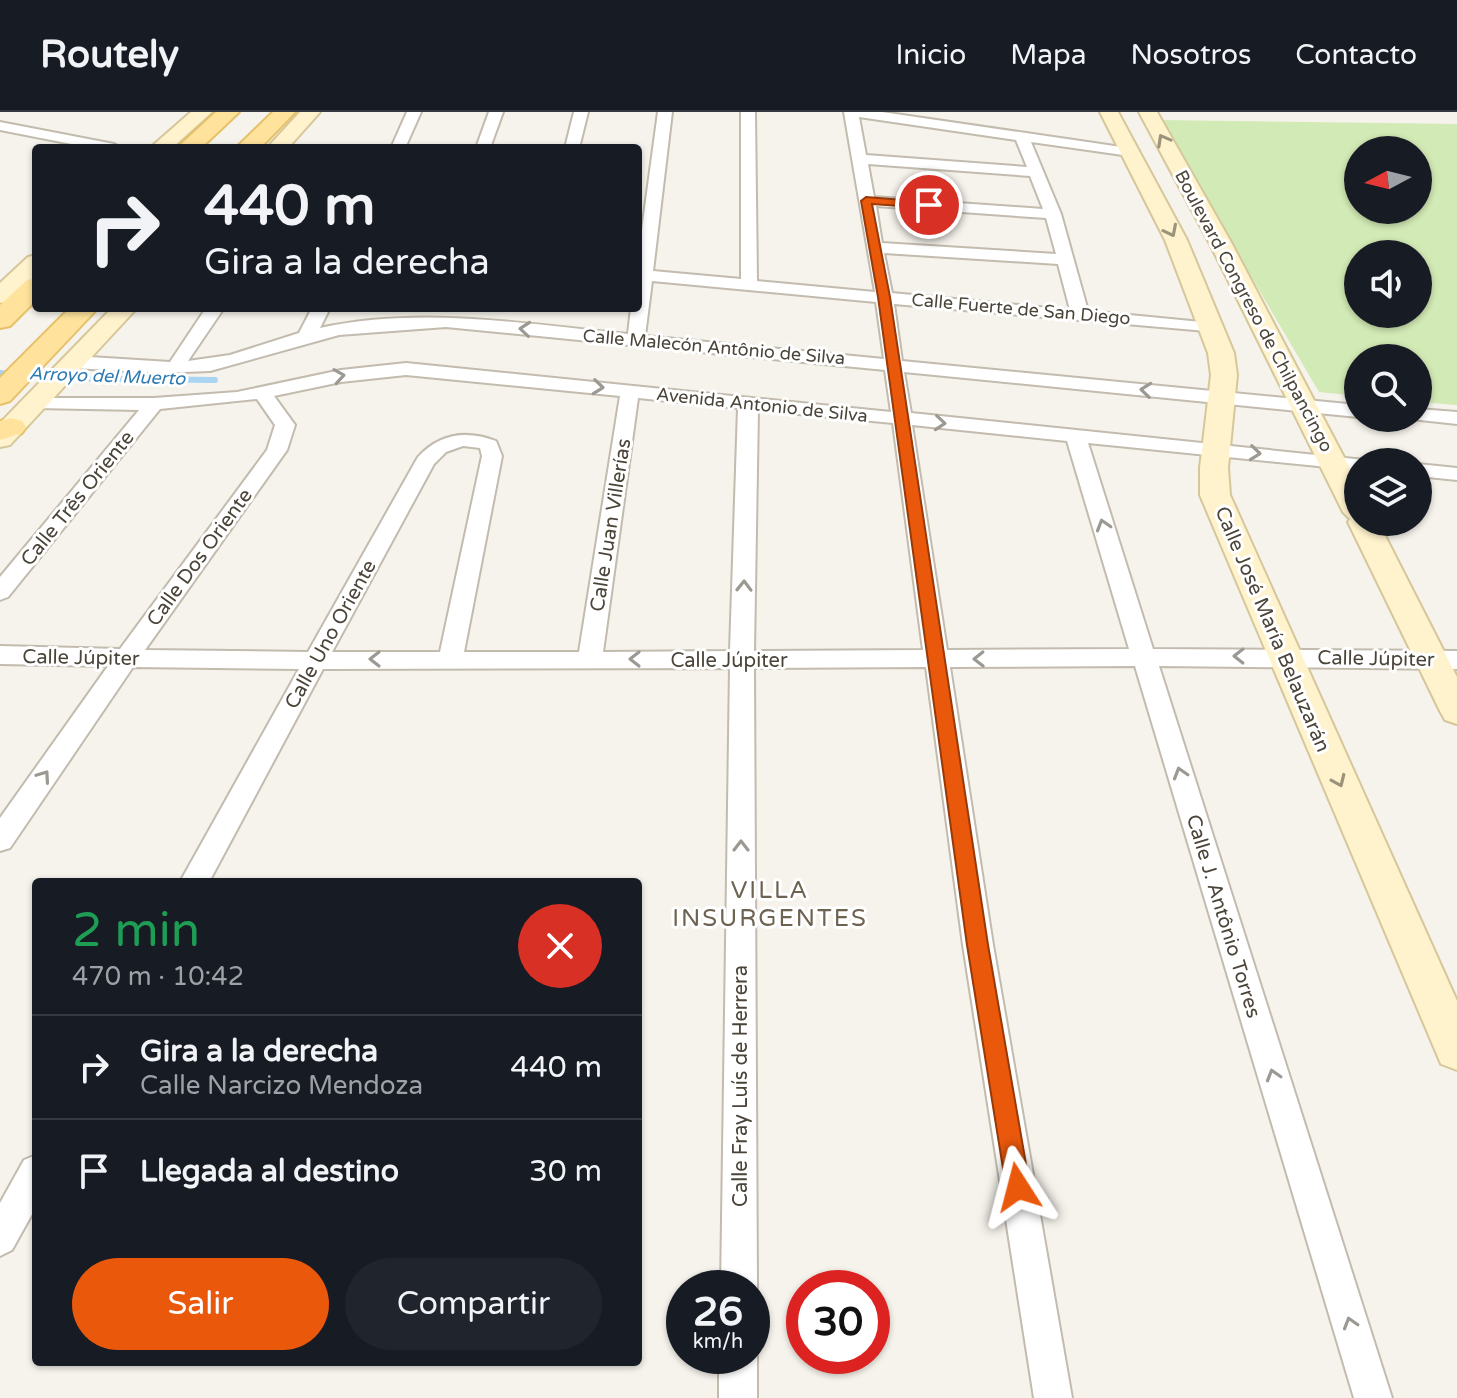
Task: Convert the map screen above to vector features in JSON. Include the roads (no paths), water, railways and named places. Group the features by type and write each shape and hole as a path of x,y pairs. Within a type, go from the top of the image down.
{"main road":[{"path":"193,144 229,112"},
{"path":"251,144 285,112"},
{"path":"4,391 81,312"}],"street":[{"path":"165,144 203,112"},
{"path":"281,144 311,112"},
{"path":"400,144 414,112"},
{"path":"484,144 496,112"},
{"path":"573,144 581,112"},
{"path":"642,268 665,112"},
{"path":"748,112 749,283"},
{"path":"1053,1398 978,945 884,297 852,112 1130,152"},
{"name":"Calle José María Belauzarán","path":"1109,112 1176,240 1212,328 1224,375 1215,495 1457,1050"},
{"name":"Boulevard Congreso de Chilpancingo","path":"1148,112 1221,244 1304,407 1344,459"},
{"path":"0,126 93,144"},
{"path":"1021,135 1053,214 1080,314"},
{"path":"858,159 1035,172"},
{"path":"866,201 1053,214"},
{"path":"874,247 1067,260"},
{"name":"Calle Fuerte de San Diego","path":"642,275 1212,328"},
{"path":"4,432 121,312"},
{"path":"176,366 212,312"},
{"path":"306,337 319,312"},
{"path":"636,339 638,312"},
{"name":"Calle Malecón Antônio de Silva","path":"55,381 229,362 306,337 384,324 446,322 1344,410"},
{"name":"Avenida Antonio de Silva","path":"55,381 154,404 263,394 341,376 406,369 901,415 1344,462"},
{"name":"Calle Juan Villerías","path":"590,659 630,390"},
{"name":"Calle Dos Oriente","path":"0,840 277,450 285,425 263,394"},
{"name":"Calle Fray Luís de Herrera","path":"739,1270 742,660 748,403"},
{"name":"Calle Três Oriente","path":"0,592 154,404"},
{"path":"1432,416 1457,418"},
{"name":"Calle J. Antônio Torres","path":"1075,434 1373,1398"},
{"name":"Calle Uno Oriente","path":"196,878 432,452 444,443 470,439 489,445 492,456 450,660"},
{"path":"1432,471 1457,474"},
{"path":"1371,536 1444,660 1457,711"},
{"name":"Calle Júpiter","path":"0,655 126,659 450,660 935,660 1143,655 1444,660"},
{"path":"0,1238 32,1179"},
{"path":"738,1374 738,1398"}],"waterway":[{"name":"Arroyo del Muerto","path":"0,373 59,378 215,380"}],"district":[{"name":"VILLA INSURGENTES","path":"770,904"}]}
